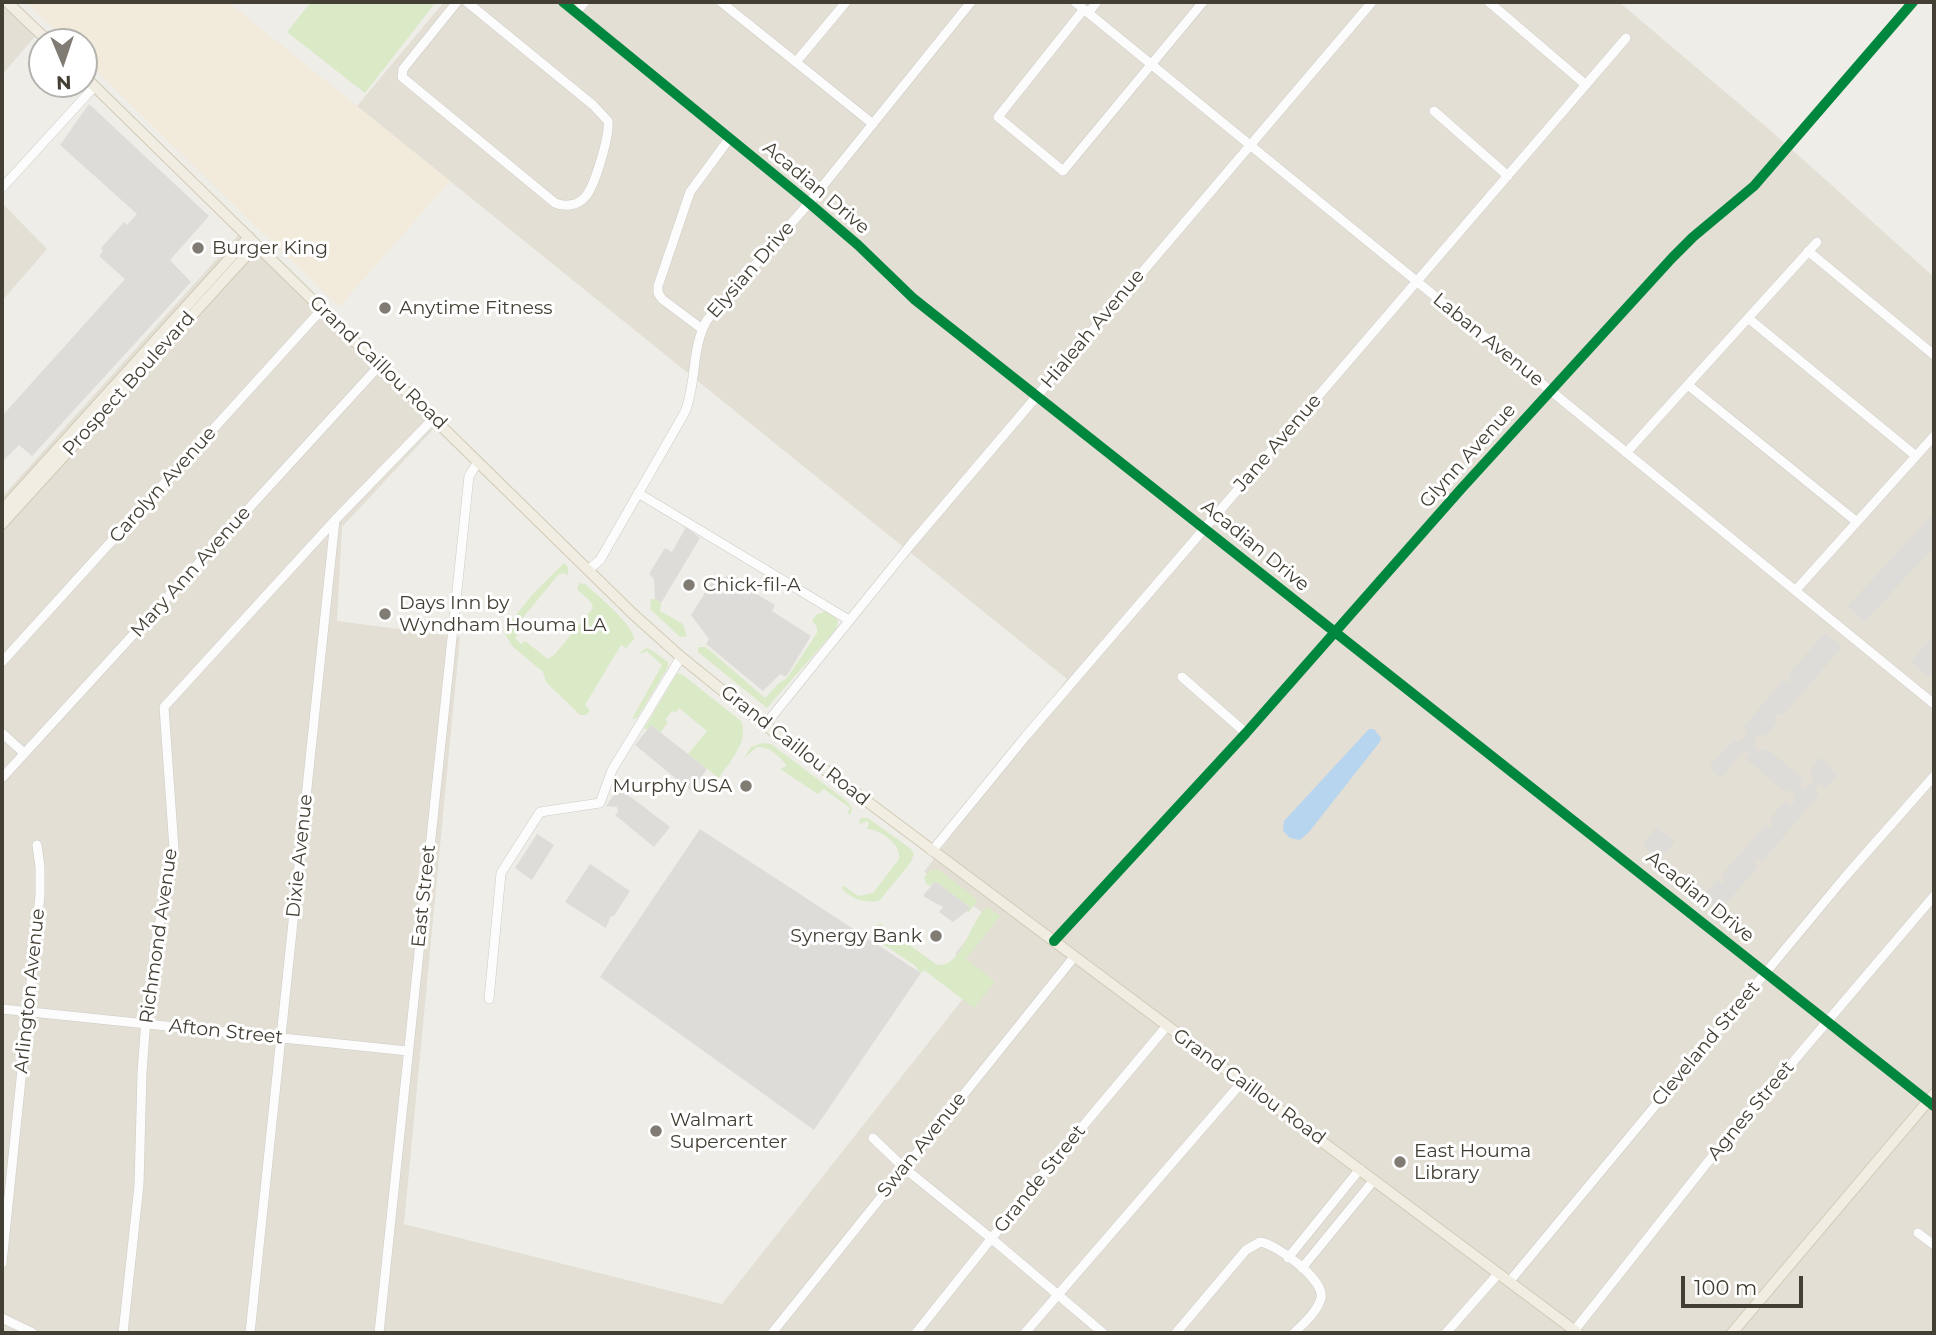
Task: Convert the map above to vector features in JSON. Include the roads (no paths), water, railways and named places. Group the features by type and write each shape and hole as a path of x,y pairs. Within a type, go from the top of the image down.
{"main road":[{"path":"15,4 36,28"},
{"name":"Grand Caillou Road","path":"98,91 588,570 681,657 932,851 1166,1027 1360,1168 1576,1332"},
{"name":"Prospect Boulevard","path":"2,510 253,241"},
{"name":"Prospect Boulevard","path":"2,524 253,241"},
{"path":"1732,1333 1932,1100"}],"street":[{"path":"457,2 403,69 402,77 555,203 568,206 585,197 608,138 608,121 593,105 467,2"},
{"name":"Acadian Drive","path":"563,2 809,203 914,299 1827,1021 1932,1100"},
{"path":"576,12 585,2"},
{"path":"721,2 873,124"},
{"path":"796,62 846,2"},
{"name":"Elysian Drive","path":"588,570 600,560 685,412 692,390 702,328 809,203 971,2"},
{"name":"Laban Avenue","path":"1074,2 1934,704"},
{"path":"1097,2 1086,11 998,117 1063,171 1203,2"},
{"name":"Hialeah Avenue","path":"765,724 1036,396 1372,2"},
{"path":"1489,2 1586,85"},
{"name":"Glynn Avenue","path":"1054,941 1246,733 1334,631 1672,258 1754,186 1913,2"},
{"name":"Jane Avenue","path":"932,851 1026,736 1626,38"},
{"path":"2,188 84,98"},
{"path":"1434,111 1508,176"},
{"path":"702,328 662,299 658,286 690,192 729,139"},
{"path":"1626,453 1817,242"},
{"path":"1808,251 1934,355"},
{"name":"Carolyn Avenue","path":"2,662 323,308"},
{"path":"1748,318 1916,456"},
{"name":"Mary Ann Avenue","path":"2,778 379,366"},
{"path":"1688,384 1857,522"},
{"path":"335,520 434,418"},
{"path":"1795,591 1934,436"},
{"name":"East Street","path":"379,1333 469,476 478,462"},
{"path":"638,493 849,621"},
{"name":"Richmond Avenue","path":"123,1333 139,1185 145,1024 156,941 174,849 164,707 335,520"},
{"name":"Dixie Avenue","path":"250,1333 335,520"},
{"path":"489,999 501,873 540,812 600,803 611,770 681,657"},
{"path":"1182,677 1246,733"},
{"path":"2,733 24,753"},
{"name":"Cleveland Street","path":"1509,1282 1766,972 1934,776"},
{"name":"Arlington Avenue","path":"2,1263 40,895 37,845"},
{"name":"Agnes Street","path":"1576,1332 1692,1181 1934,896"},
{"name":"Swan Avenue","path":"772,1333 1074,957"},
{"name":"Afton Street","path":"2,1009 408,1051"},
{"name":"Grande Street","path":"916,1333 1046,1170 1166,1027"},
{"path":"1026,1333 1242,1082"},
{"path":"873,1138 1102,1333"},
{"path":"1288,1258 1360,1168"},
{"path":"1302,1268 1374,1180"},
{"path":"1918,1233 1934,1245"},
{"path":"1176,1333 1253,1245 1266,1243 1302,1268 1318,1284 1321,1296 1315,1309 1294,1333"},
{"path":"1446,1333 1498,1274"},
{"path":"2,1318 33,1333"}],"water":[{"path":"1369,729 1374,729 1381,738 1379,743 1309,832 1300,840 1290,838 1283,831 1284,821"}],"place":[{"name":"Burger King","path":"198,248"},
{"name":"Anytime Fitness","path":"385,308"},
{"name":"Chick-fil-A","path":"689,585"},
{"name":"Days Inn by Wyndham Houma LA","path":"385,614"},
{"name":"Murphy USA","path":"746,786"},
{"name":"Synergy Bank","path":"936,936"},
{"name":"Walmart Supercenter","path":"656,1131"},
{"name":"East Houma Library","path":"1400,1162"}]}
